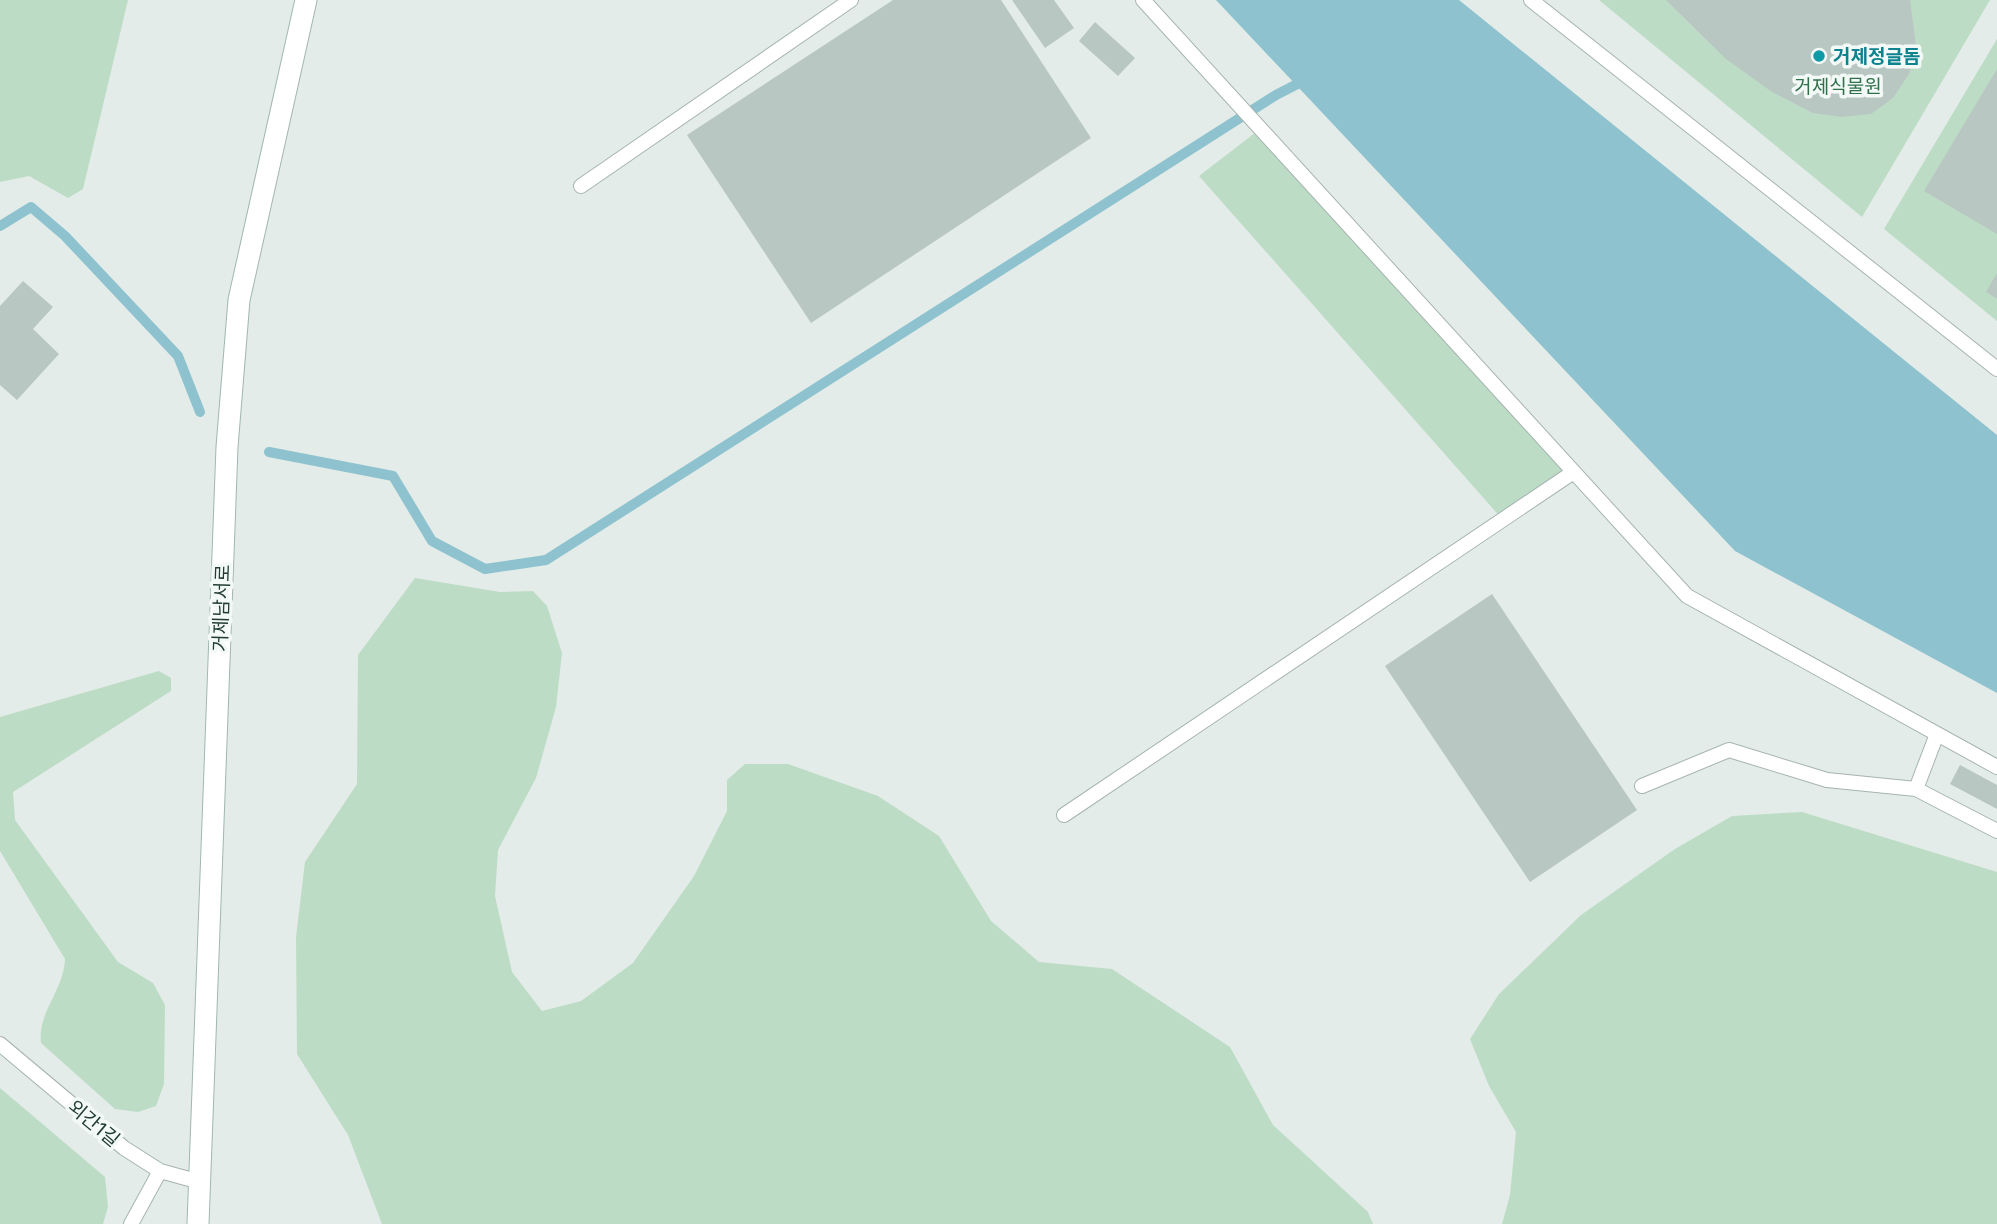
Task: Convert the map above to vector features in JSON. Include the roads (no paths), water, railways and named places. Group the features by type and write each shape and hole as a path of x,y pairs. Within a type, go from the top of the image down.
{"main road":[{"name":"거제남서로","path":"198,1224 227,447 239,300 306,0"}],"lane":[{"path":"582,186 851,0"},
{"path":"1143,0 1687,596 1997,767"},
{"path":"1531,0 1997,369"},
{"path":"1064,815 1572,473"},
{"path":"1916,789 1937,734"},
{"path":"1643,786 1728,750 1827,780 1916,789 1997,831"},
{"name":"외간1길","path":"0,1044 124,1148 160,1171 200,1182"},
{"path":"131,1224 160,1171"}],"water":[{"path":"1216,0 1459,0 1997,435 1997,693 1735,551"}],"waterway":[{"path":"269,452 393,476 432,541 485,569 546,560 1276,95 1307,79"},
{"path":"0,226 31,207 65,236 178,356 200,412"}],"place":[{"name":"거제정글돔","path":"1819,56"}],"park label":[{"name":"거제식물원","path":"1838,86"}]}
